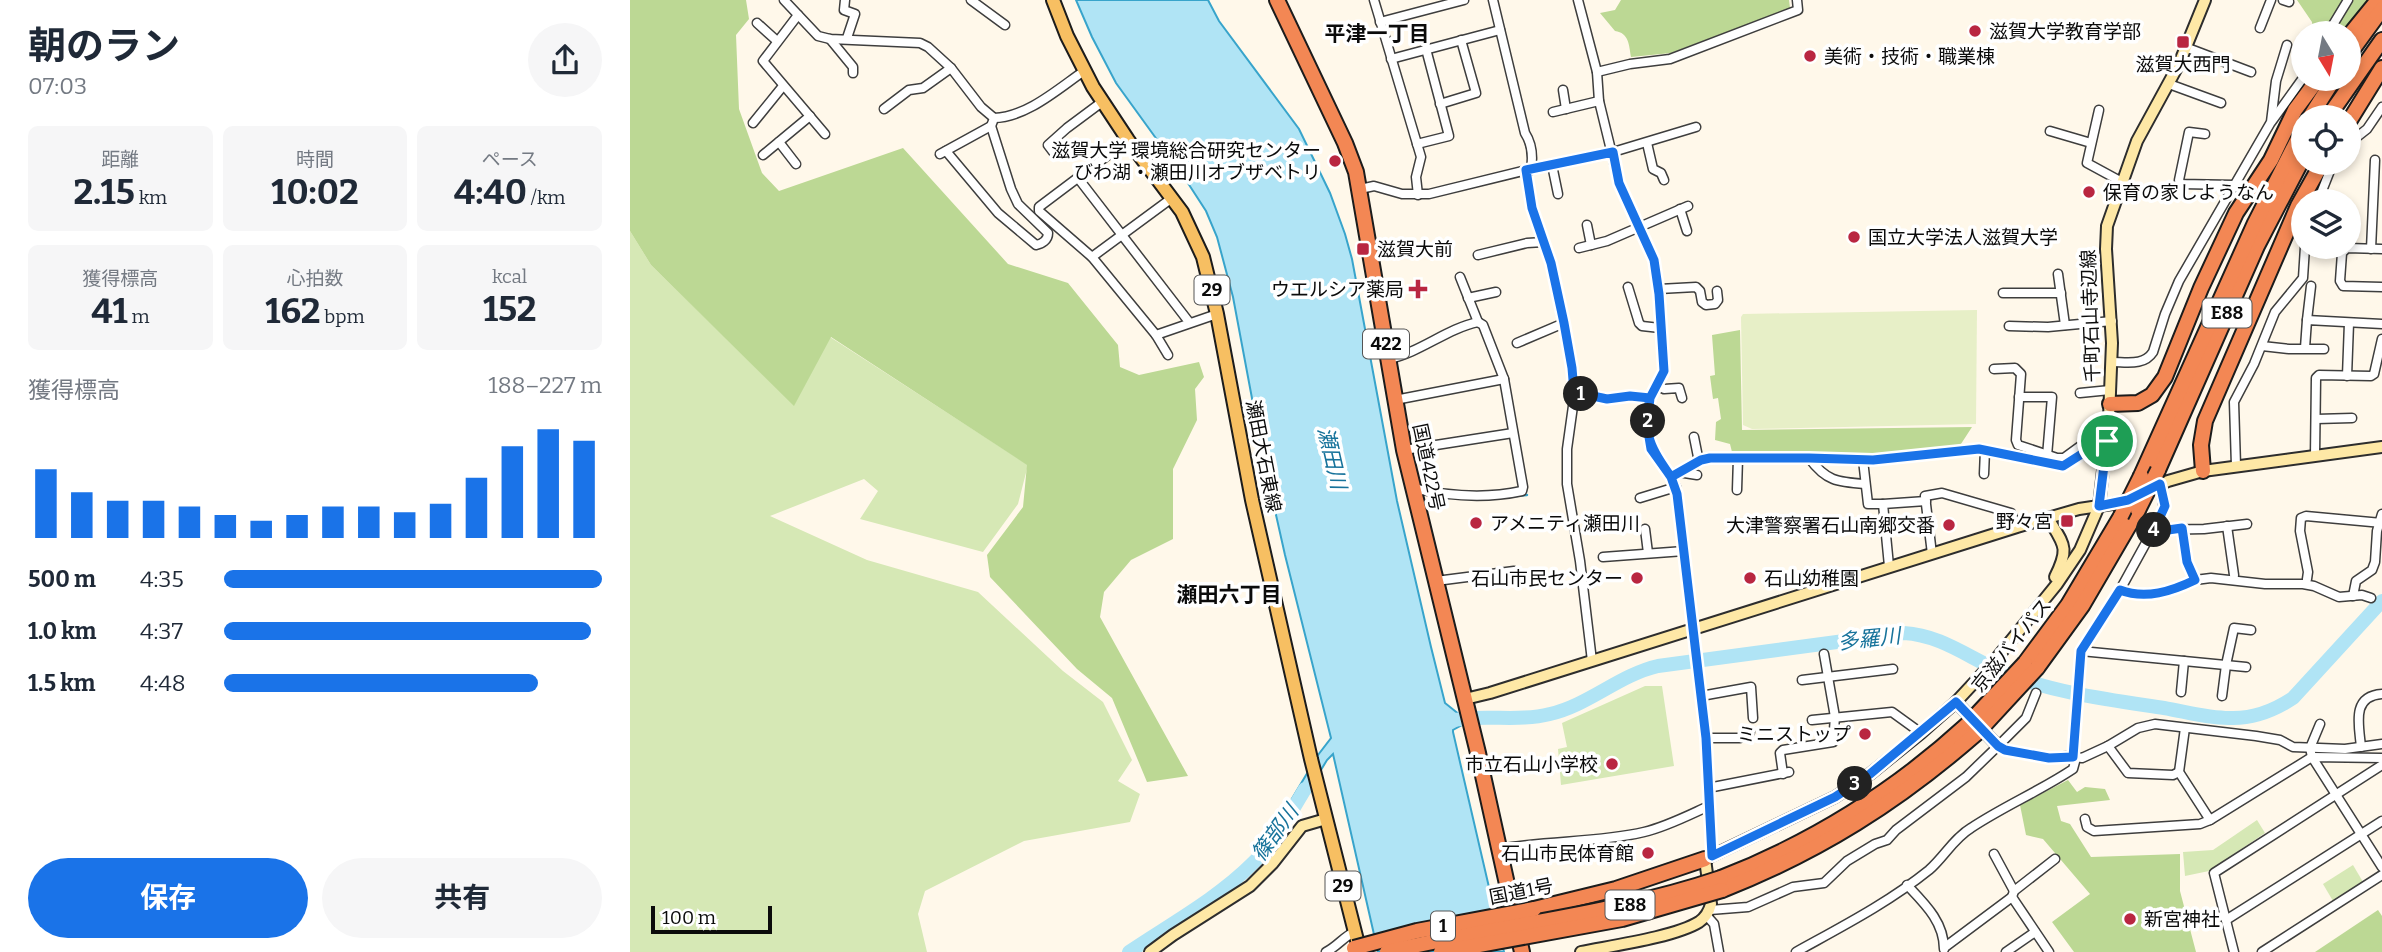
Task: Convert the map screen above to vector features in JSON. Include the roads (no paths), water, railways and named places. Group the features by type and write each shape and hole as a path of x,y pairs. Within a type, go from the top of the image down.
{"highway":[{"name":"国道422号","path":"1278,0 1345,143 1360,189 1412,488 1467,705 1522,952"},
{"path":"2361,21 2378,0"},
{"path":"2361,38 2382,9"},
{"path":"2336,105 2382,40"},
{"path":"2359,105 2382,68"},
{"path":"2110,397 2138,403 2152,395 2165,377 2201,288 2236,214 2271,160 2295,110 2309,91"},
{"name":"京滋バイパス","path":"2031,665 2121,516 2141,477 2255,222 2291,152"},
{"name":"京滋バイパス","path":"1441,952 1622,919 1721,884 1845,818 1972,728 2082,606 2159,477 2257,246 2294,175"},
{"path":"2203,471 2201,445 2204,421 2298,206 2315,175"},
{"name":"国道1号","path":"1341,952 1417,931 1596,895 1709,858"},
{"name":"京滋バイパス","path":"1387,952 1475,933 1618,908 1721,884"}],"main road":[{"name":"瀬田大石東線","path":"1053,0 1084,71 1102,102 1172,198 1198,242 1217,314 1252,500 1311,759 1360,952"},
{"name":"千町石山寺辺線","path":"1709,858 1835,797 1870,774 1921,733 1983,674 2043,601 2080,550 2099,506 2107,437 2112,321 2105,237 2110,213 2147,121 2169,84 2205,0"},
{"path":"1467,705 1490,693 1889,566 2048,517 2128,500 2159,477 2382,447"},
{"path":"2043,601 2066,553 2048,517"},
{"path":"1956,702 1998,746"},
{"path":"1150,952 1250,886 1273,863 1302,826 1326,819"},
{"path":"1581,952 1668,933 1692,925 1708,913 1709,858"}],"street":[{"path":"784,0 818,36 830,39 920,43 951,68 992,122 1011,190 1018,204 1048,233 1048,237 1036,245 998,213 943,153 992,122 1042,100 1084,71"},
{"path":"845,0 844,10 856,14 847,38"},
{"path":"971,0 1004,24"},
{"path":"1374,0 1421,157 1416,177 1419,195"},
{"path":"1380,22 1464,0"},
{"path":"1493,0 1533,156 1529,169 1532,208 1544,242 1572,368 1574,392 1567,449 1567,484 1580,561 1592,661"},
{"path":"1578,0 1597,72 1599,101 1619,183 1654,260 1664,371 1650,398 1647,425 1649,442 1675,475 1706,738 1709,858"},
{"path":"1597,72 1670,59 1798,10 1797,0"},
{"path":"2260,28 2272,0"},
{"path":"2335,21 2348,0"},
{"path":"798,15 763,61 825,134"},
{"path":"757,23 777,41"},
{"path":"1391,59 1500,30"},
{"path":"830,39 853,67 853,73"},
{"path":"1440,104 1476,93 1461,40"},
{"path":"2271,122 2276,81 2287,45"},
{"path":"2185,47 2251,72"},
{"path":"1417,144 1449,135 1426,50"},
{"path":"884,109 909,90 923,88 951,68"},
{"path":"2169,84 2221,103"},
{"path":"753,123 783,86"},
{"path":"1563,90 1566,109"},
{"path":"2112,362 2140,362 2150,358 2179,281 2271,122 2294,91"},
{"path":"1553,112 1599,101"},
{"path":"1054,153 1048,145 1102,102"},
{"path":"2361,134 2382,107"},
{"path":"2099,110 2087,163 2122,182"},
{"path":"762,155 810,116"},
{"path":"1360,189 1374,186 1402,194 1419,195 1439,192 1529,169 1613,152 1696,127"},
{"path":"2050,131 2091,143"},
{"path":"2205,134 2189,132 2179,180 2182,184 2234,185"},
{"path":"1128,140 1039,207 1039,211 1092,257 1156,335 1168,355"},
{"path":"779,142 796,164"},
{"path":"1647,143 1653,170 1661,173 1664,180"},
{"path":"2371,249 2375,160"},
{"path":"1552,165 1558,194"},
{"path":"1078,178 1189,322"},
{"path":"1092,257 1172,198"},
{"path":"1579,248 1607,241 1684,208 1687,231"},
{"path":"1587,225 1591,245"},
{"path":"1478,255 1527,243 1544,242"},
{"path":"2382,249 2347,248 2342,253 2340,281 2343,286 2382,287"},
{"path":"2236,466 2233,408 2275,312 2303,278 2304,259"},
{"path":"2058,274 2064,325"},
{"path":"1412,488 1453,495 1522,491 1523,487 1504,379 1483,325 1478,322 1460,277"},
{"path":"2305,348 2311,286"},
{"path":"1628,287 1639,323 1642,326 1660,328"},
{"path":"1658,289 1696,287 1706,305 1715,304 1718,300 1717,291"},
{"path":"1468,298 1496,292"},
{"path":"2003,292 2061,293"},
{"path":"1156,335 1217,314"},
{"path":"2307,320 2382,324"},
{"path":"2009,327 2112,321"},
{"path":"1389,359 1410,352 1453,330 1478,322"},
{"path":"1517,343 1564,323"},
{"path":"2347,376 2349,323"},
{"path":"2315,456 2316,378 2319,374 2371,376 2374,374 2382,339"},
{"path":"2262,346 2325,349"},
{"path":"1994,369 2019,370 2018,445 2047,456 2064,458 2097,434 2107,437"},
{"path":"1395,400 1504,379"},
{"path":"1658,386 1664,389 1679,388 1682,398"},
{"path":"1574,392 1607,399 1630,396 1650,398"},
{"path":"2080,393 2110,397"},
{"path":"2019,397 2052,397 2047,456"},
{"path":"2316,419 2352,418"},
{"path":"1404,450 1513,433"},
{"path":"1694,437 1699,462"},
{"path":"1675,475 1710,458 1863,460 1985,450 2063,466 2107,437"},
{"path":"1984,474 1985,450"},
{"path":"1737,490 1738,458"},
{"path":"1809,458 1828,478 1839,482 1865,484"},
{"path":"1863,460 1868,505 1926,501"},
{"path":"1675,475 1697,475"},
{"path":"1796,952 1858,918 1907,886 1930,869 1968,829 2006,805 2040,791 2073,769 2080,685 2078,661 2081,651 2120,590 2165,506 2159,477"},
{"path":"1640,498 1676,487"},
{"path":"1932,554 1925,496 1942,493 2011,513 2017,527"},
{"path":"1883,504 1889,566"},
{"path":"2353,596 2356,581 2372,570 2375,562 2382,514"},
{"path":"2307,579 2300,531 2301,518 2306,516 2381,523"},
{"path":"2154,530 2204,529 2246,524"},
{"path":"2227,526 2234,575"},
{"path":"2182,528 2187,562 2195,580"},
{"path":"1645,529 1648,553"},
{"path":"1603,557 1684,551"},
{"path":"1436,581 1514,571"},
{"path":"2120,590 2136,594 2169,592 2195,580 2211,578 2254,583 2303,584 2314,586 2330,595 2371,598"},
{"path":"2222,696 2234,628 2251,630"},
{"path":"2081,651 2246,667"},
{"path":"1708,788 1786,773 1780,753 1783,750 1833,741 1835,718 1824,654"},
{"path":"2181,692 2184,661"},
{"path":"1802,680 1893,669"},
{"path":"1700,696 1751,687 1752,718"},
{"path":"1720,952 1714,924 1708,913 1748,907 1793,887 1824,883 1847,861 1887,840 1896,830 1937,801 2026,718 2036,693"},
{"path":"2361,747 2358,717 2365,699 2382,694"},
{"path":"1812,720 1892,712 1921,733"},
{"path":"2320,724 2311,752 2382,867"},
{"path":"1998,746 2005,750 2049,758 2089,755 2146,725 2280,740 2293,747 2345,759 2382,758"},
{"path":"2185,728 2179,772 2210,820"},
{"path":"1706,738 1740,738 1750,732"},
{"path":"2085,819 2087,827 2094,831 2200,824 2311,752 2382,744"},
{"path":"2108,746 2128,773 2173,775 2179,772"},
{"path":"2234,952 2214,873 2382,765"},
{"path":"1500,849 1521,845 1594,841 1647,832 1709,806"},
{"path":"2226,920 2382,821"},
{"path":"1994,854 2013,894 2049,952"},
{"path":"1945,950 2055,859"},
{"path":"2262,952 2382,875"},
{"path":"1907,886 1935,917 1944,936 1945,950"},
{"path":"1326,952 1336,947 1347,934 1356,931"},
{"path":"2006,952 2035,932"}],"water":[{"name":"瀬田川","path":"1076,0 1208,0 1219,21 1299,129 1330,193 1352,259 1397,501 1431,647 1445,703 1460,715 1462,725 1453,732 1504,952 1378,952 1333,754 1298,808 1290,802 1331,738 1285,555 1263,457 1233,297 1217,237 1206,211 1184,177 1116,83"}],"waterway":[{"path":"1516,496 1527,495"},
{"path":"1430,496 1450,498"},
{"name":"多羅川","path":"1443,723 1469,718 1523,718 1550,714 1578,704 1630,676 1658,666 1904,633 1930,638 2002,672 2062,691 2208,716 2250,717 2293,698 2382,601"},
{"name":"篠部川","path":"1129,952 1209,900 1239,876 1268,847 1305,789"}],"place":[{"name":"滋賀大学教育学部","path":"1975,31"},
{"name":"滋賀大西門","path":"2183,42"},
{"name":"美術・技術・職業棟","path":"1810,56"},
{"name":"滋賀大学 環境総合研究センター びわ湖・瀬田川オブザベトリ","path":"1335,161"},
{"name":"保育の家しようなん","path":"2089,192"},
{"name":"国立大学法人滋賀大学","path":"1854,237"},
{"name":"滋賀大前","path":"1363,249"},
{"name":"ウエルシア薬局","path":"1418,289"},
{"name":"野々宮","path":"2067,521"},
{"name":"アメニティ瀬田川","path":"1476,523"},
{"name":"大津警察署石山南郷交番","path":"1949,525"},
{"name":"石山市民センター","path":"1637,578"},
{"name":"石山幼稚園","path":"1750,578"},
{"name":"ミニストップ","path":"1865,734"},
{"name":"市立石山小学校","path":"1612,764"},
{"name":"石山市民体育館","path":"1648,853"},
{"name":"新宮神社","path":"2130,919"}],"district":[{"name":"平津一丁目","path":"1377,34"},
{"name":"瀬田六丁目","path":"1229,595"}]}
